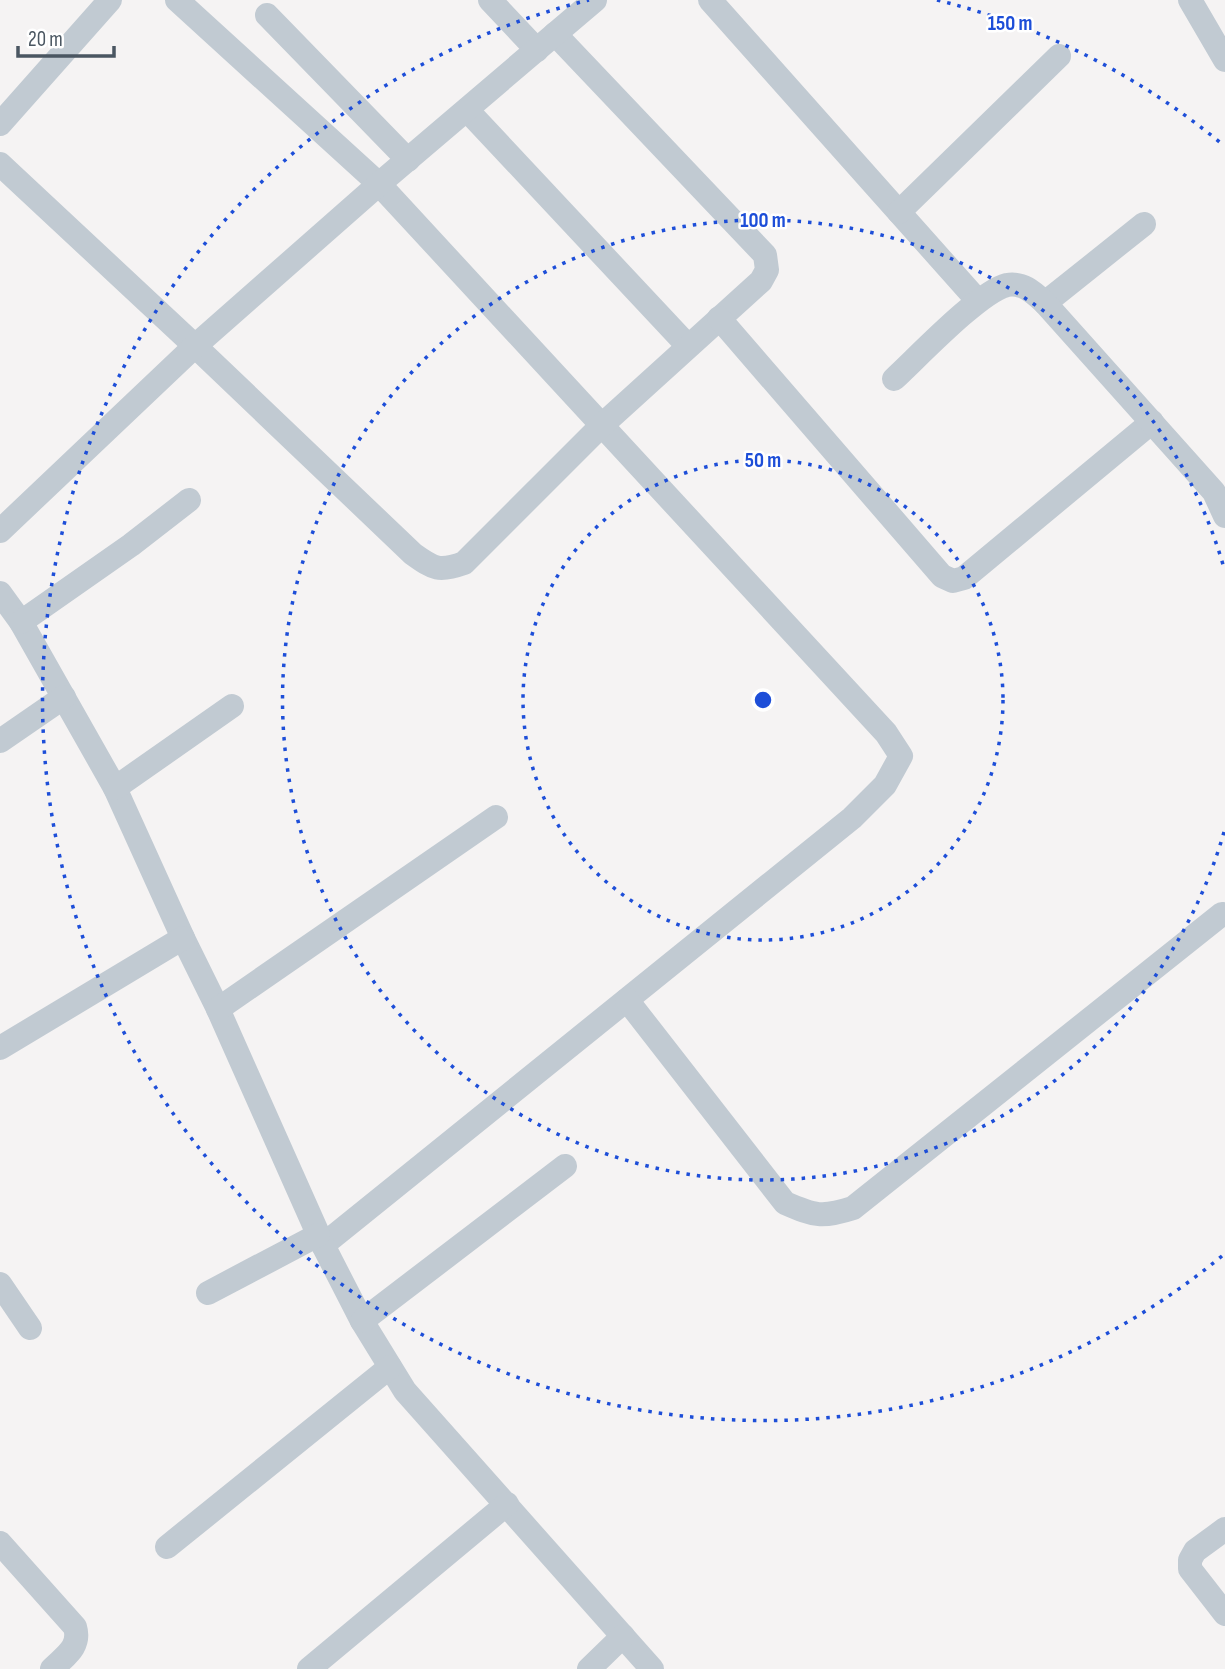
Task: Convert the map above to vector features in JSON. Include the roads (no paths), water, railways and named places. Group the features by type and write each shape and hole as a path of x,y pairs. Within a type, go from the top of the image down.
{"street":[{"path":"0,124 110,0"},
{"path":"177,0 379,184 886,733 901,756 885,785 852,818 627,1000 321,1240 208,1293"},
{"path":"0,164 413,554 428,565 446,569 464,563 601,426 761,281 767,270 765,255 546,42 490,0"},
{"path":"0,531 195,346 379,184 595,0"},
{"path":"710,0 978,301"},
{"path":"1190,0 1225,60"},
{"path":"267,15 408,160"},
{"path":"899,212 1059,56"},
{"path":"467,110 688,346"},
{"path":"1045,303 1144,224"},
{"path":"894,379 984,295 1008,285 1024,286 1045,303 1214,492 1225,516"},
{"path":"719,318 942,576 953,581 964,578 1152,422"},
{"path":"21,622 131,545 189,500"},
{"path":"0,593 21,622 116,788 321,1240 362,1321 405,1391 652,1669"},
{"path":"0,741 64,697"},
{"path":"116,788 232,706"},
{"path":"218,1009 496,817"},
{"path":"627,1000 785,1203 808,1213 829,1216 853,1208 1222,914"},
{"path":"0,1048 183,938"},
{"path":"362,1321 565,1166"},
{"path":"0,1283 30,1328"},
{"path":"167,1547 390,1367"},
{"path":"309,1669 508,1504"},
{"path":"1225,1529 1195,1551 1190,1560 1190,1569 1225,1614"},
{"path":"0,1543 75,1627 78,1637 75,1646 52,1669"},
{"path":"589,1669 623,1636"}]}
